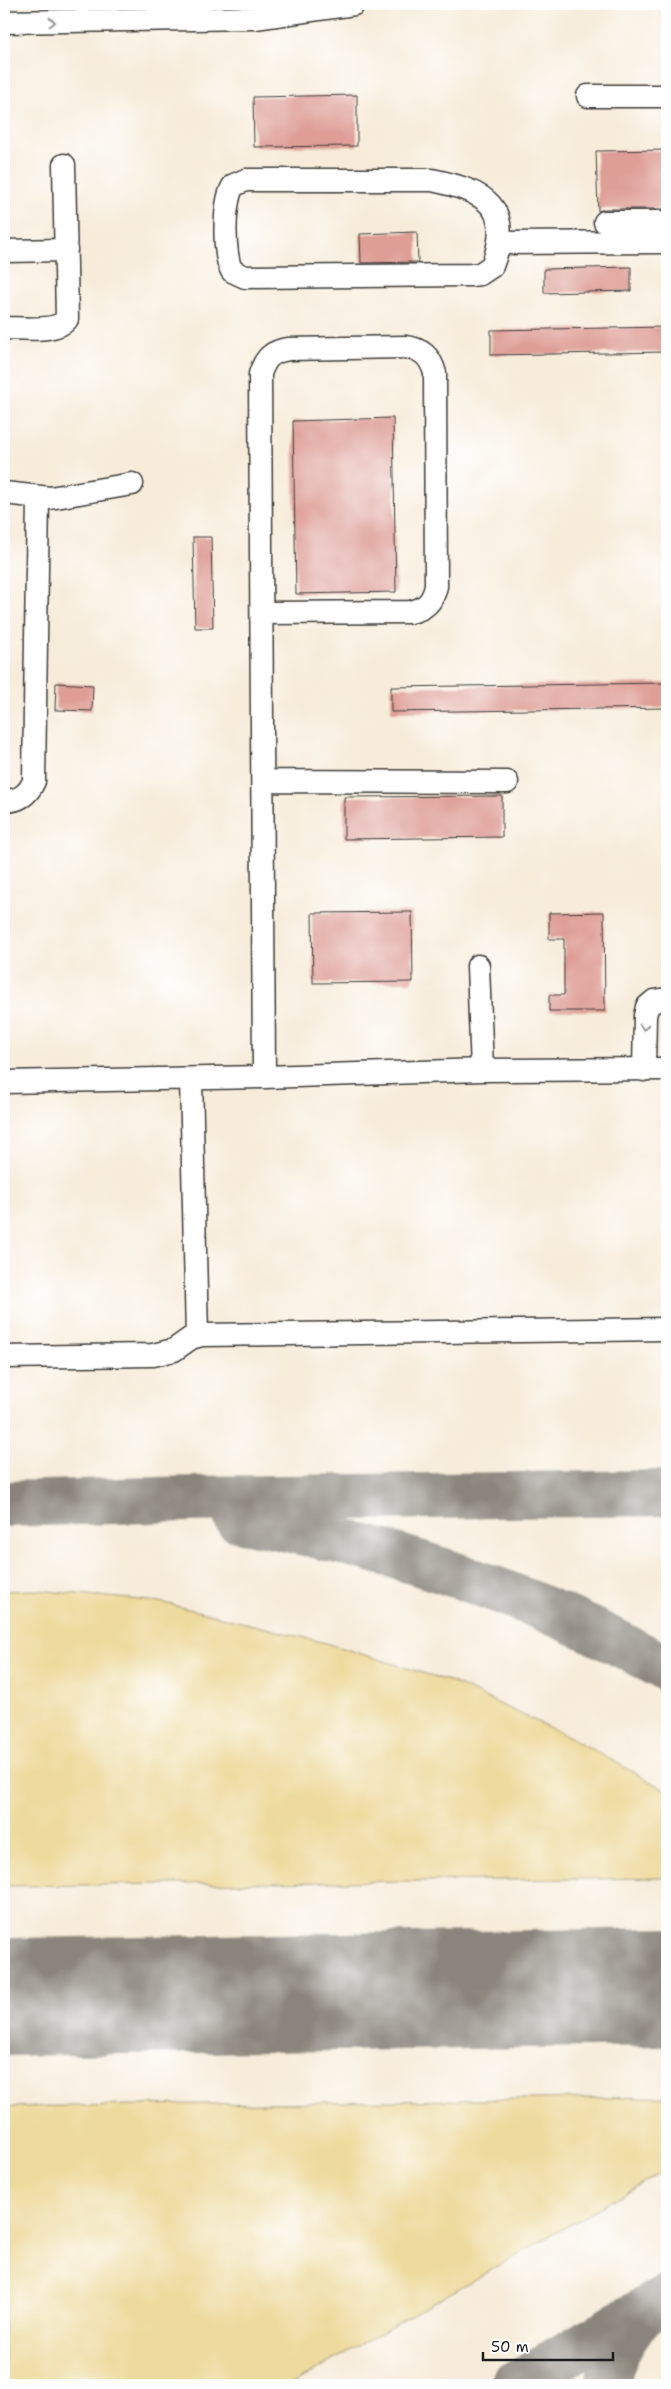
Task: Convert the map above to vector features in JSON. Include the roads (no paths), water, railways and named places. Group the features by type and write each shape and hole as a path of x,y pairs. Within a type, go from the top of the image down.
{"street":[{"path":"4,22 255,18 295,14 354,4"},
{"path":"588,96 667,96"},
{"path":"4,328 55,328 64,324 68,314 64,165"},
{"path":"246,180 432,180 458,185 481,195 497,214 500,226 500,243 492,266 480,274 245,276 232,271 227,260 227,200 234,185 246,180"},
{"path":"605,222 667,222"},
{"path":"500,243 667,242"},
{"path":"4,251 66,250"},
{"path":"262,613 410,612 420,610 434,596 436,586 435,373 432,362 416,348 278,350 269,356 263,364 260,374 264,1077"},
{"path":"4,493 38,498 60,498 132,484"},
{"path":"4,801 12,801 26,794 34,781 38,498"},
{"path":"263,781 507,782"},
{"path":"478,966 482,1070"},
{"path":"644,1070 645,1011 654,1001 667,999"},
{"path":"4,1082 264,1077 482,1070 667,1069"},
{"path":"191,1078 197,1336"},
{"path":"4,1357 154,1355 174,1350 197,1336 667,1328"}]}
